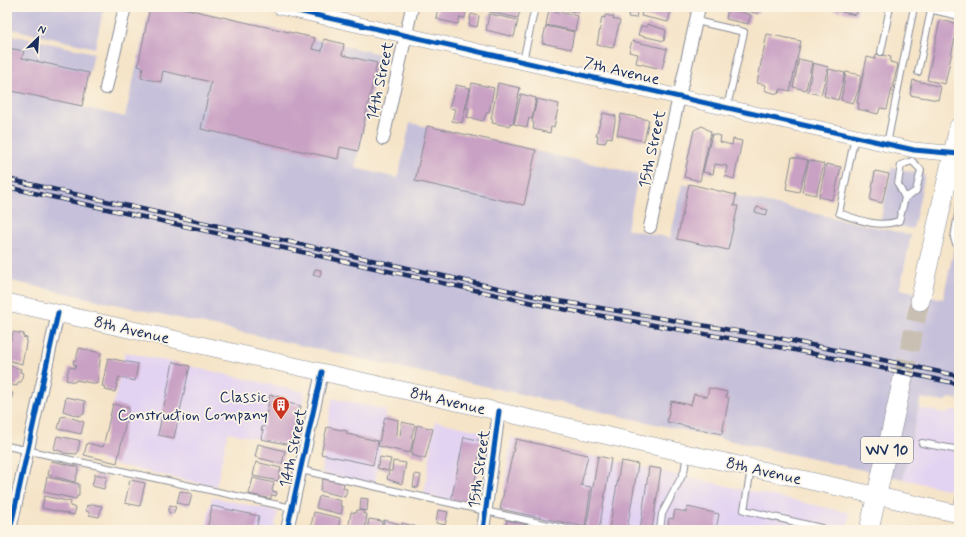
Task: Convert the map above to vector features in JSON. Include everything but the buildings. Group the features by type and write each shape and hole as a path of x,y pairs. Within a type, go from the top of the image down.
{"main road":[{"path":"920,301 956,154 959,127"},
{"name":"8th Avenue","path":"7,302 876,495 958,509"},
{"name":"WV 10","path":"869,530 903,378"}],"street":[{"path":"106,88 126,7"},
{"name":"7th Avenue","path":"280,7 855,136 887,144 913,156 956,154"},
{"name":"14th Street","path":"383,139 412,7"},
{"name":"15th Street","path":"650,227 699,7"},
{"path":"10,530 58,313"},
{"name":"14th Street","path":"287,530 322,372"},
{"name":"15th Street","path":"483,530 499,411"}],"lane":[{"path":"523,61 535,7"},
{"path":"881,52 890,7"},
{"path":"887,144 914,7"},
{"path":"920,7 959,16"},
{"path":"918,72 932,10"},
{"path":"696,21 744,32 727,107"},
{"path":"855,136 838,213 869,223 889,224 899,221 905,198 898,184 901,165 913,156 921,170 916,191 905,198"},
{"path":"959,208 954,238 959,251"},
{"path":"922,443 959,450"},
{"path":"7,446 292,508"},
{"path":"660,530 662,514 684,472 687,452"},
{"path":"752,467 744,510 821,528 821,530"},
{"path":"301,470 571,530"}],"path":[{"path":"895,530 897,526 906,528 908,522"},
{"path":"926,530 927,526"}],"shaded area":[{"path":"7,7 104,7 95,48 7,28"},
{"path":"150,7 169,7 380,54 355,168 398,178 410,123 639,174 627,229 670,238 683,184 911,235 900,289 943,299 955,244 959,245 959,400 950,398 944,402 921,398 903,479 7,280 7,34 94,53 82,107 125,117"},
{"path":"892,167 925,175 913,229 880,222"},
{"path":"125,352 305,392 292,447 228,432 216,487 101,461"},
{"path":"332,398 386,410 375,484 321,473"},
{"path":"919,408 947,414 953,410 959,411 959,492 903,479"},
{"path":"435,421 484,432 473,506 424,495"},
{"path":"511,438 850,513 847,530 580,530 501,512"},
{"path":"212,497 278,512 274,530 205,530"}],"tunnel":[{"path":"903,378 920,301"}],"railway":[{"path":"7,179 547,299 778,338 959,376"},
{"path":"7,187 551,307 790,349 959,384"}],"cycle path":[{"path":"280,7 914,150 959,154"},
{"path":"10,530 58,313"},
{"path":"287,530 322,372"},
{"path":"483,530 499,411"}],"place":[{"name":"Classic Construction Company","path":"281,420"}]}
